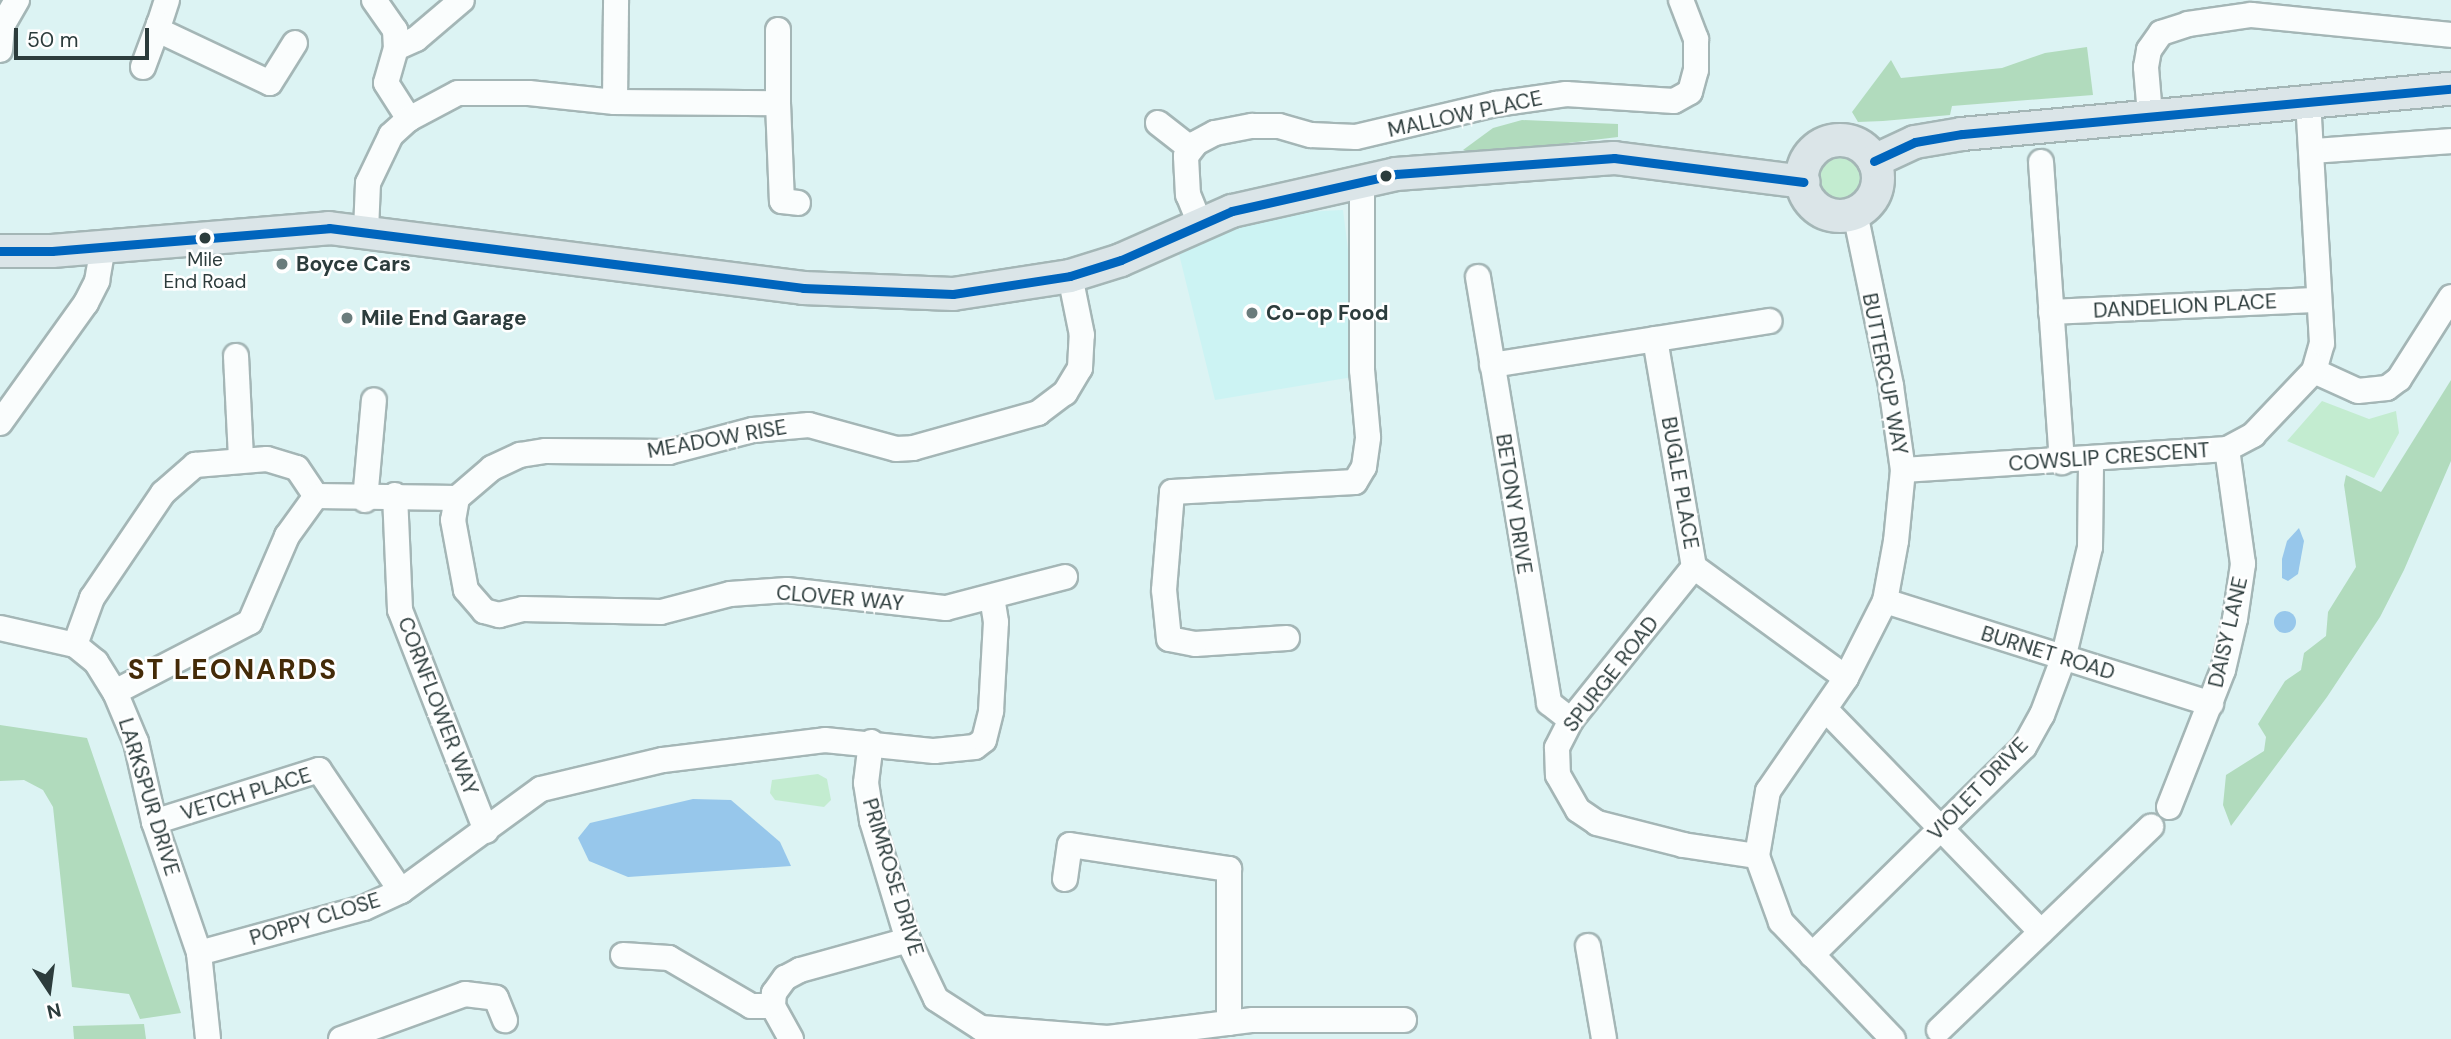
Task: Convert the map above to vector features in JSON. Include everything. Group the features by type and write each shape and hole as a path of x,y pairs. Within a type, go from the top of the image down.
{"main road":[{"path":"1874,161 1916,142 1951,136 2150,115 2451,89"},
{"path":"1832,141 1857,144 1874,161 1878,185 1865,206 1854,213 1830,214 1818,209 1803,182 1811,153 1832,141"},
{"path":"0,251 103,247 293,229 366,232 559,260 860,293 953,294 1070,276 1121,260 1232,211 1395,174 1614,158 1803,182"}],"street":[{"path":"143,67 167,0"},
{"path":"374,0 395,30 396,48 387,83 409,119"},
{"path":"396,48 416,39 462,0"},
{"path":"615,102 616,0"},
{"name":"MALLOW PLACE","path":"1190,148 1215,133 1252,126 1356,137 1496,104 1566,94 1674,101 1690,92 1696,70 1696,39 1681,0"},
{"path":"0,50 8,9"},
{"path":"2150,115 2149,50 2161,33 2188,24 2251,15 2451,35"},
{"path":"159,24 170,38 270,83 295,43"},
{"path":"778,30 782,201 798,203"},
{"path":"366,232 368,183 378,154 409,119 458,93 529,93 615,102 778,103"},
{"path":"2308,101 2314,151 2322,342 2314,371 2358,391 2387,388 2399,379 2451,297"},
{"path":"1158,123 1190,148 1184,174 1199,224"},
{"path":"2314,151 2451,141"},
{"path":"2041,162 2062,462"},
{"path":"1287,638 1195,644 1169,639 1164,590 1172,492 1355,482 1364,467 1368,437 1362,370 1362,182"},
{"name":"BUTTERCUP WAY","path":"1854,213 1891,386 1903,470 1885,601 1846,678 1768,791 1757,856 1781,922 1894,1039"},
{"path":"0,423 86,303 97,281 103,247"},
{"name":"MEADOW RISE","path":"457,498 492,468 520,455 546,451 669,452 753,430 809,425 896,449 913,448 1038,413 1065,393 1080,368 1082,335 1070,276"},
{"name":"BETONY DRIVE","path":"1478,277 1549,703 1571,720"},
{"name":"DANDELION PLACE","path":"2051,312 2319,300"},
{"path":"1492,365 1770,321"},
{"name":"BUGLE PLACE","path":"1655,339 1695,567 1846,678"},
{"path":"236,356 241,460"},
{"name":"COWSLIP CRESCENT","path":"1903,470 2062,462 2227,449 2253,435 2314,371"},
{"path":"365,500 374,400"},
{"name":"DAISY LANE","path":"2169,807 2223,670 2244,564 2227,449"},
{"path":"0,628 75,645 92,598 163,493 195,465 267,459 298,468 316,496"},
{"name":"VIOLET DRIVE","path":"1812,955 2024,747 2042,715 2063,659 2090,547 2091,460"},
{"path":"316,496 365,500 395,495 457,498"},
{"name":"CORNFLOWER WAY","path":"395,495 400,610 486,831"},
{"path":"115,692 250,622 288,536 316,496"},
{"name":"CLOVER WAY","path":"457,498 453,520 466,590 484,611 499,615 523,608 661,612 730,594 787,590 946,608 1065,577"},
{"name":"SPURGE ROAD","path":"1695,567 1571,720 1557,748 1558,775 1578,810 1597,823 1622,831 1757,856"},
{"path":"870,742 934,751 975,747 984,740 991,711 996,622 992,597"},
{"name":"BURNET ROAD","path":"1885,601 2211,704"},
{"name":"LARKSPUR DRIVE","path":"75,645 96,662 115,692 136,742 153,822 199,953 208,1039"},
{"path":"1826,710 1943,827 2041,932"},
{"name":"POPPY CLOSE","path":"199,953 364,908 401,891 541,789 663,760 825,740 870,742"},
{"name":"PRIMROSE DRIVE","path":"870,742 866,783 872,821 908,940 936,999 981,1028 1108,1039 1245,1027 1404,1020"},
{"name":"VETCH PLACE","path":"153,822 319,770 401,891"},
{"path":"1939,1030 2151,827"},
{"path":"1065,879 1070,845 1228,869 1245,1027"},
{"path":"791,1039 773,1006 774,993 785,978 800,970 908,940"},
{"path":"1588,946 1604,1039"},
{"path":"623,955 669,958 751,1006 773,1006"},
{"path":"341,1039 465,994 496,998 505,1020"}],"shaded area":[{"path":"1343,210 1351,273 1353,377 1215,400 1178,250 1266,214"}],"green space":[{"path":"2087,47 2093,95 1952,106 1950,115 1883,121 1858,122 1852,112 1891,60 1901,78 2002,68 2045,53"},
{"path":"1522,120 1618,124 1618,137 1475,154 1463,150 1493,128"},
{"path":"1840,157 1855,163 1861,178 1855,193 1840,199 1825,193 1819,178 1825,163"},
{"path":"2451,380 2451,461 2404,570 2380,617 2327,697 2231,826 2223,805 2226,775 2264,751 2266,737 2258,724 2285,681 2301,670 2304,653 2326,636 2328,612 2356,567 2344,485 2346,475 2381,492"},
{"path":"2322,401 2369,419 2396,411 2399,433 2374,478 2287,441"},
{"path":"0,725 87,738 181,1013 140,1019 129,994 72,987 53,807 43,790 24,780 0,781"},
{"path":"818,774 827,779 831,800 824,807 775,800 770,793 772,780"},
{"path":"144,1024 146,1039 74,1039 73,1026"}],"water":[{"path":"2299,528 2304,541 2298,574 2288,581 2282,578 2282,559 2287,541"},
{"path":"2281,611 2289,611 2296,618 2296,626 2289,633 2281,633 2274,626 2274,618"},
{"path":"693,799 731,800 780,842 791,866 628,877 589,861 578,838 590,823"}],"transit line":[{"path":"1874,161 1915,142 1962,134 2451,89"},
{"path":"0,251 52,251 329,228 803,288 953,294 1070,276 1121,260 1232,211 1396,174 1614,158 1803,182"}],"place":[{"name":"Mile End Road","path":"205,238"},
{"name":"Boyce Cars","path":"282,264"},
{"name":"Co-op Food","path":"1252,313"},
{"name":"Mile End Garage","path":"347,318"}],"district":[{"name":"ST LEONARDS","path":"233,670"}]}
